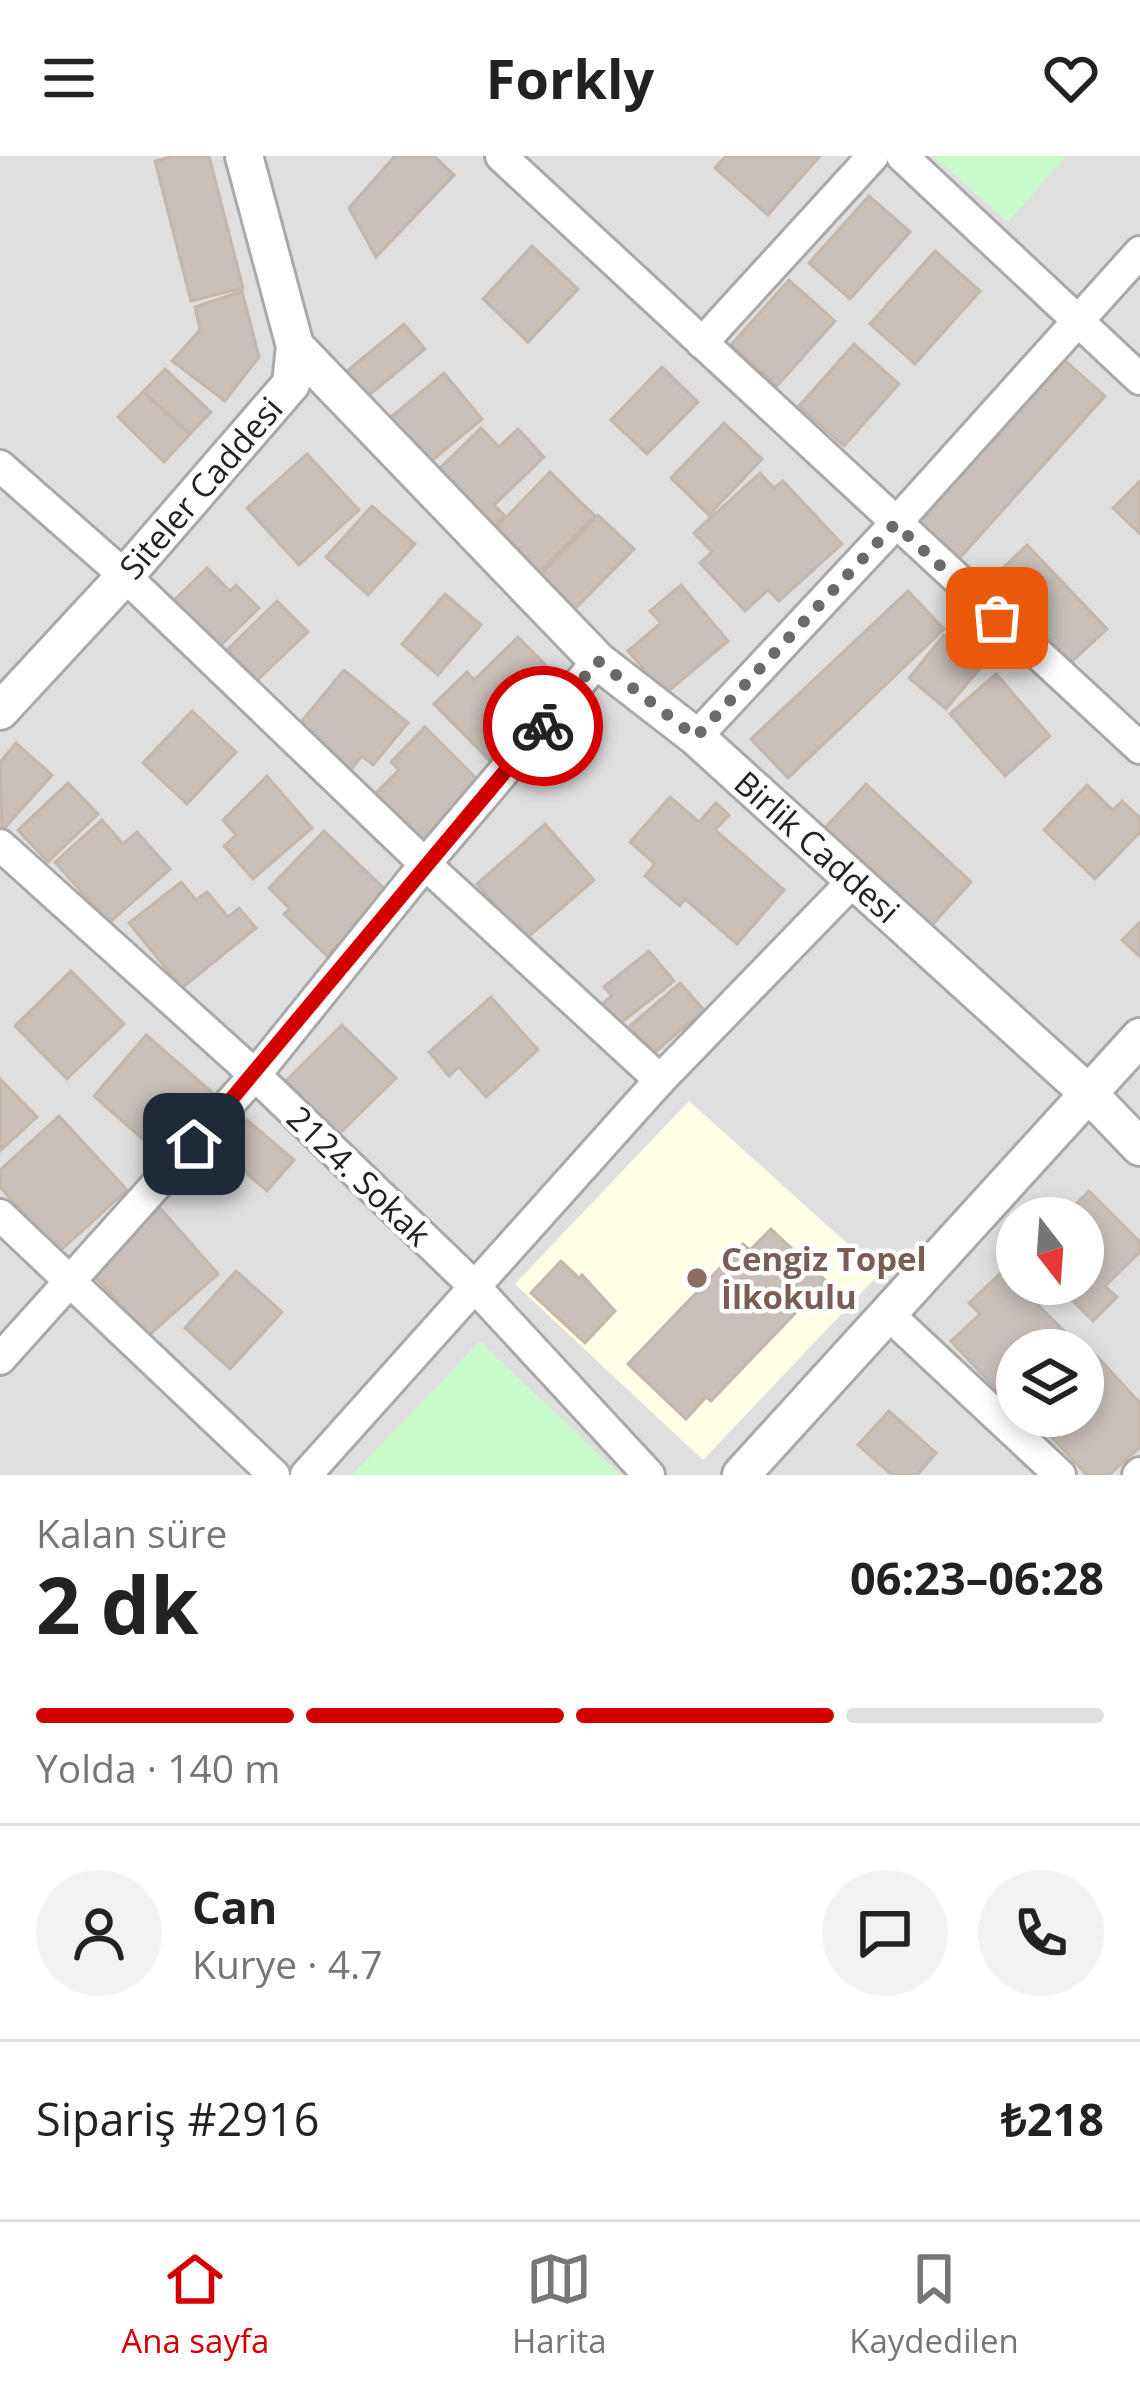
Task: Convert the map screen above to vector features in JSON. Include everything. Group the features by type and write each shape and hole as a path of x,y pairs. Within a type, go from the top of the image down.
{"street":[{"path":"244,156 295,346"},
{"path":"501,156 895,524 1138,742"},
{"path":"702,343 873,156"},
{"path":"902,156 1140,379"},
{"path":"696,737 1140,252"},
{"name":"Siteler Caddesi","path":"0,710 125,576 291,384 295,346"},
{"name":"Birlik Caddesi","path":"295,346 598,661 696,737 1088,1093 1140,1147"},
{"path":"0,466 125,576 425,864 660,1080"},
{"path":"0,1359 255,1075 425,864 598,661"},
{"name":"2124. Sokak","path":"0,845 255,1075 475,1287 649,1475"},
{"path":"306,1475 660,1080 854,880"},
{"path":"741,1475 1140,1036"},
{"path":"0,1215 274,1475"},
{"path":"888,1314 1060,1475"}],"shaded area":[{"path":"0,156 1140,156 1140,1475 0,1475"},
{"name":"Cengiz Topel İlkokulu","path":"689,1101 880,1273 703,1460 515,1284"}],"green space":[{"path":"933,156 1066,156 1008,222"},
{"path":"480,1341 620,1475 352,1475"}],"building":[{"path":"209,156 243,288 191,301 155,161"},
{"path":"395,156 434,156 454,175 376,257 349,208"},
{"path":"726,156 820,156 768,215 715,168"},
{"path":"869,196 910,232 850,299 809,263"},
{"path":"532,246 578,289 528,342 483,299"},
{"path":"935,251 980,291 915,364 870,324"},
{"path":"789,280 835,321 777,386 731,345"},
{"path":"242,291 259,357 225,401 172,361 200,330 195,307"},
{"path":"404,324 425,349 368,396 347,371"},
{"path":"854,344 899,384 844,446 799,406"},
{"path":"1060,356 1105,396 958,560 913,521"},
{"path":"662,367 698,402 647,454 611,420"},
{"path":"165,369 211,412 190,434 143,392"},
{"path":"444,373 482,419 425,466 391,417"},
{"path":"143,392 190,434 164,462 118,417"},
{"path":"724,423 762,459 709,515 671,478"},
{"path":"481,428 499,447 518,429 544,457 494,505 505,516 486,534 431,477"},
{"path":"307,454 359,510 299,565 247,508"},
{"path":"550,472 595,516 536,576 491,533"},
{"path":"760,473 774,488 783,481 842,544 779,601 768,590 745,611 700,563 712,552 694,533"},
{"path":"1140,481 1140,534 1113,508"},
{"path":"372,506 415,544 368,595 326,557"},
{"path":"598,515 634,549 573,611 538,577"},
{"path":"1027,545 1107,629 1065,668 986,584"},
{"path":"207,568 230,591 236,585 259,608 213,653 167,607"},
{"path":"681,585 728,641 665,694 628,651 661,623 650,611"},
{"path":"908,591 944,629 788,778 751,739"},
{"path":"445,594 481,625 438,675 402,644"},
{"path":"277,601 308,632 249,688 219,658"},
{"path":"944,635 982,666 946,709 909,678"},
{"path":"518,637 565,685 489,760 434,704 467,672 474,680"},
{"path":"344,670 408,723 373,765 362,756 349,772 296,728"},
{"path":"996,674 1050,736 1005,776 950,714"},
{"path":"192,711 236,752 187,804 143,763"},
{"path":"425,727 481,783 423,842 375,794 399,770 391,762"},
{"path":"16,743 52,775 2,831 0,762"},
{"path":"267,776 312,828 253,879 224,846 236,835 223,820"},
{"path":"68,783 98,814 48,862 18,830"},
{"path":"866,784 971,882 931,926 825,828"},
{"path":"1087,785 1113,810 1122,801 1140,818 1140,832 1095,879 1044,830"},
{"path":"670,797 699,822 716,803 729,815 715,830 784,890 737,944 685,899 680,906 645,876 655,864 630,842"},
{"path":"102,820 123,844 137,832 170,869 109,923 55,862"},
{"path":"545,824 594,880 526,939 477,884"},
{"path":"324,831 389,893 327,956 284,914 290,909 269,888"},
{"path":"181,882 196,900 207,892 228,917 239,908 256,928 182,988 129,923"},
{"path":"1140,922 1140,957 1122,940"},
{"path":"649,951 674,981 617,1026 601,1005 612,996 604,987"},
{"path":"71,971 124,1024 67,1079 15,1026"},
{"path":"680,983 704,1010 646,1060 623,1032"},
{"path":"491,997 538,1050 486,1097 459,1067 449,1076 429,1052"},
{"path":"342,1025 396,1078 339,1134 286,1081"},
{"path":"146,1035 214,1094 171,1143 154,1130 145,1141 94,1096"},
{"path":"0,1079 37,1117 0,1151"},
{"path":"59,1116 127,1190 59,1252 0,1187 0,1170"},
{"path":"247,1120 294,1160 267,1191 221,1151"},
{"path":"1104,1206 1140,1242 1140,1252 1105,1286 1117,1297 1093,1321 1077,1305 1104,1305"},
{"path":"160,1208 218,1274 148,1336 90,1271"},
{"path":"771,1229 826,1281 711,1401 706,1397 686,1419 628,1364 743,1244 750,1250"},
{"path":"561,1261 579,1278 582,1275 615,1311 585,1343 531,1293"},
{"path":"236,1271 282,1312 230,1369 185,1328"},
{"path":"996,1277 996,1305 1038,1305 1062,1329 996,1329 996,1389 951,1341 980,1314 969,1303"},
{"path":"1104,1364 1140,1403 1140,1447 1109,1475 1087,1475 1052,1437 1104,1437"},
{"path":"889,1411 936,1453 917,1475 892,1475 858,1445"}],"way so far":[{"path":"543,726 598,661 696,737 895,524 997,618"}],"place":[{"name":"Cengiz Topel İlkokulu","path":"697,1278"}],"route":[{"path":"194,1144 543,726"}]}
